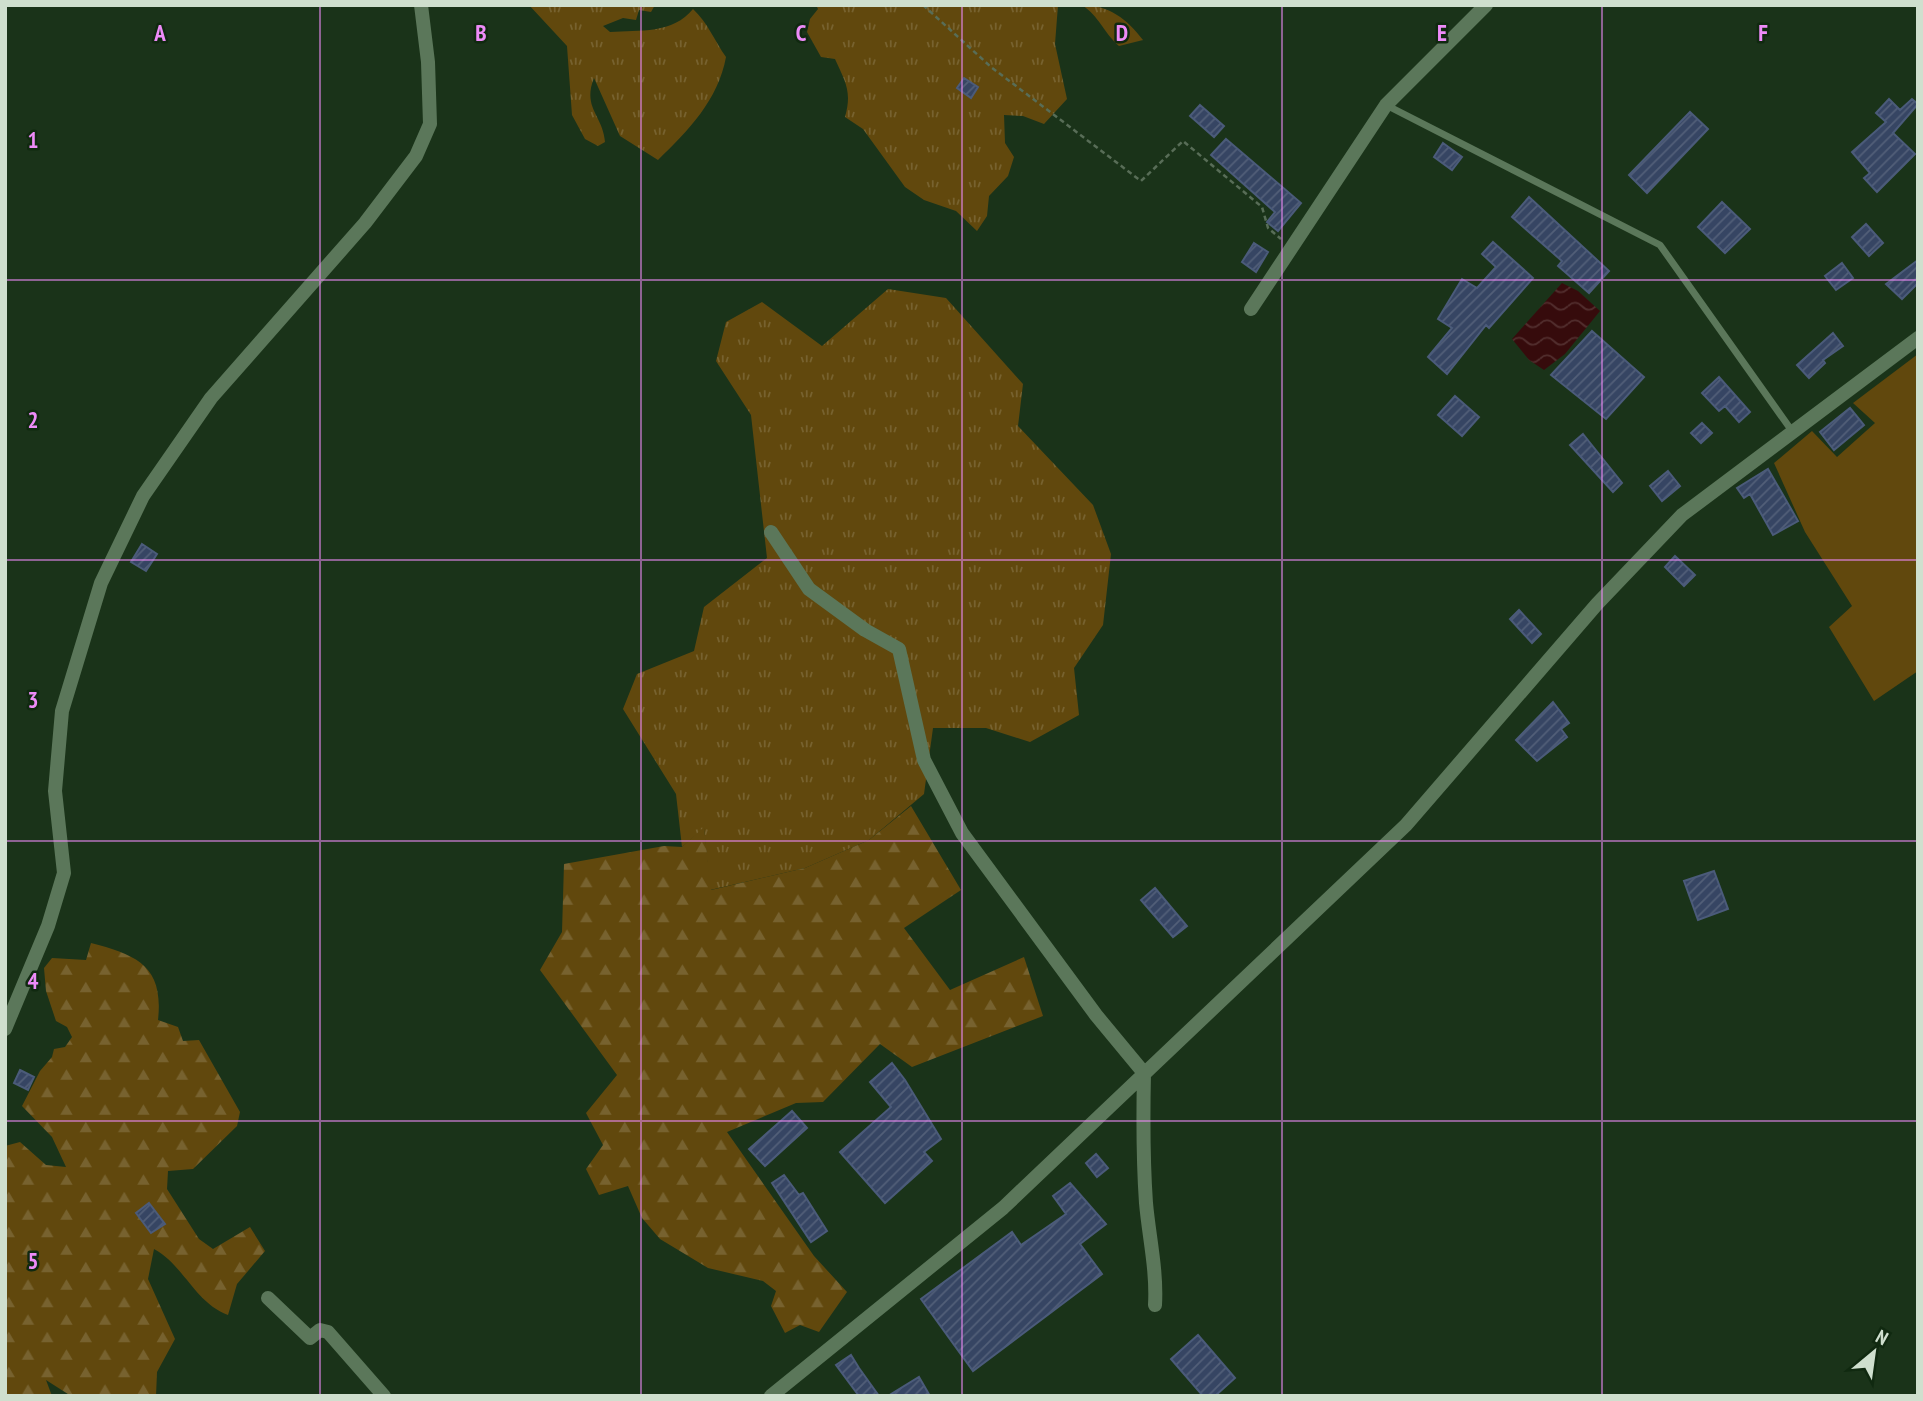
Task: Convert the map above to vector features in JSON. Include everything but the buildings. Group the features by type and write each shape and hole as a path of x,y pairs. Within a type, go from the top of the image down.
{"street":[{"path":"5,1029 48,926 64,873 55,791 62,712 102,583 143,496 211,398 365,223 416,156 430,124 428,62 421,5"},
{"path":"1251,309 1386,105 1486,5"},
{"path":"771,1396 1003,1208 1406,825 1597,604 1682,515 1918,338"},
{"path":"771,532 809,589 865,630 899,649 924,760 962,833 1096,1015 1144,1073 1146,1205 1157,1279 1155,1305"},
{"path":"268,1298 310,1338 320,1330 328,1332 384,1396"}],"lane":[{"path":"1386,105 1660,245 1792,431"}],"path":[{"path":"923,5 991,67 1141,181 1183,141 1262,207 1268,228 1292,247"}],"green space":[{"path":"529,5 655,5 651,12 639,10 636,20 623,18 603,26 610,32 666,27 685,17 693,9 726,57 722,73 701,113 658,160 620,136 594,78 590,97 605,142 598,146 585,139 572,115 567,46"},
{"path":"816,5 1058,5 1055,44 1067,99 1044,124 1023,116 1004,115 1005,143 1014,157 1008,176 989,196 987,216 977,231 956,211 924,200 905,187 863,129 845,117 847,88 835,59 821,57 807,32 810,19 818,9"},
{"path":"1082,5 1101,8 1117,15 1143,40 1119,46 1093,14"},
{"path":"888,289 946,298 1023,384 1018,426 1093,505 1111,554 1103,625 1074,668 1079,715 1030,742 986,728 933,728 924,794 869,840 805,868 710,890 704,828 682,847 676,794 623,709 637,674 694,651 704,607 767,558 751,415 716,361 726,322 762,302 822,346"},
{"path":"1918,354 1918,671 1874,701 1829,627 1852,606 1805,532 1774,463 1812,431 1837,457 1875,423 1853,403"},
{"path":"911,806 961,890 904,928 950,990 1024,957 1043,1016 912,1067 880,1044 823,1102 796,1103 727,1132 814,1256 847,1292 819,1332 800,1325 785,1333 771,1306 776,1291 763,1281 708,1268 660,1239 642,1218 628,1186 599,1195 586,1169 603,1145 586,1113 617,1075 540,970 562,932 564,864 664,846 682,847 704,827 711,890 805,868 869,840"},
{"path":"91,943 134,958 152,975 159,1002 158,1020 178,1027 183,1041 199,1040 240,1112 237,1126 193,1169 168,1171 167,1189 199,1239 213,1249 250,1227 265,1251 237,1284 228,1315 206,1301 173,1264 154,1249 148,1279 175,1339 157,1372 156,1396 71,1396 46,1380 52,1396 5,1396 5,1146 20,1142 46,1165 66,1167 52,1137 22,1106 40,1071 52,1057 54,1049 65,1047 72,1037 67,1027 56,1021 46,991 44,968 52,958 86,960"}],"water":[{"path":"1562,283 1578,291 1600,311 1565,354 1544,370 1529,360 1512,339"}]}
